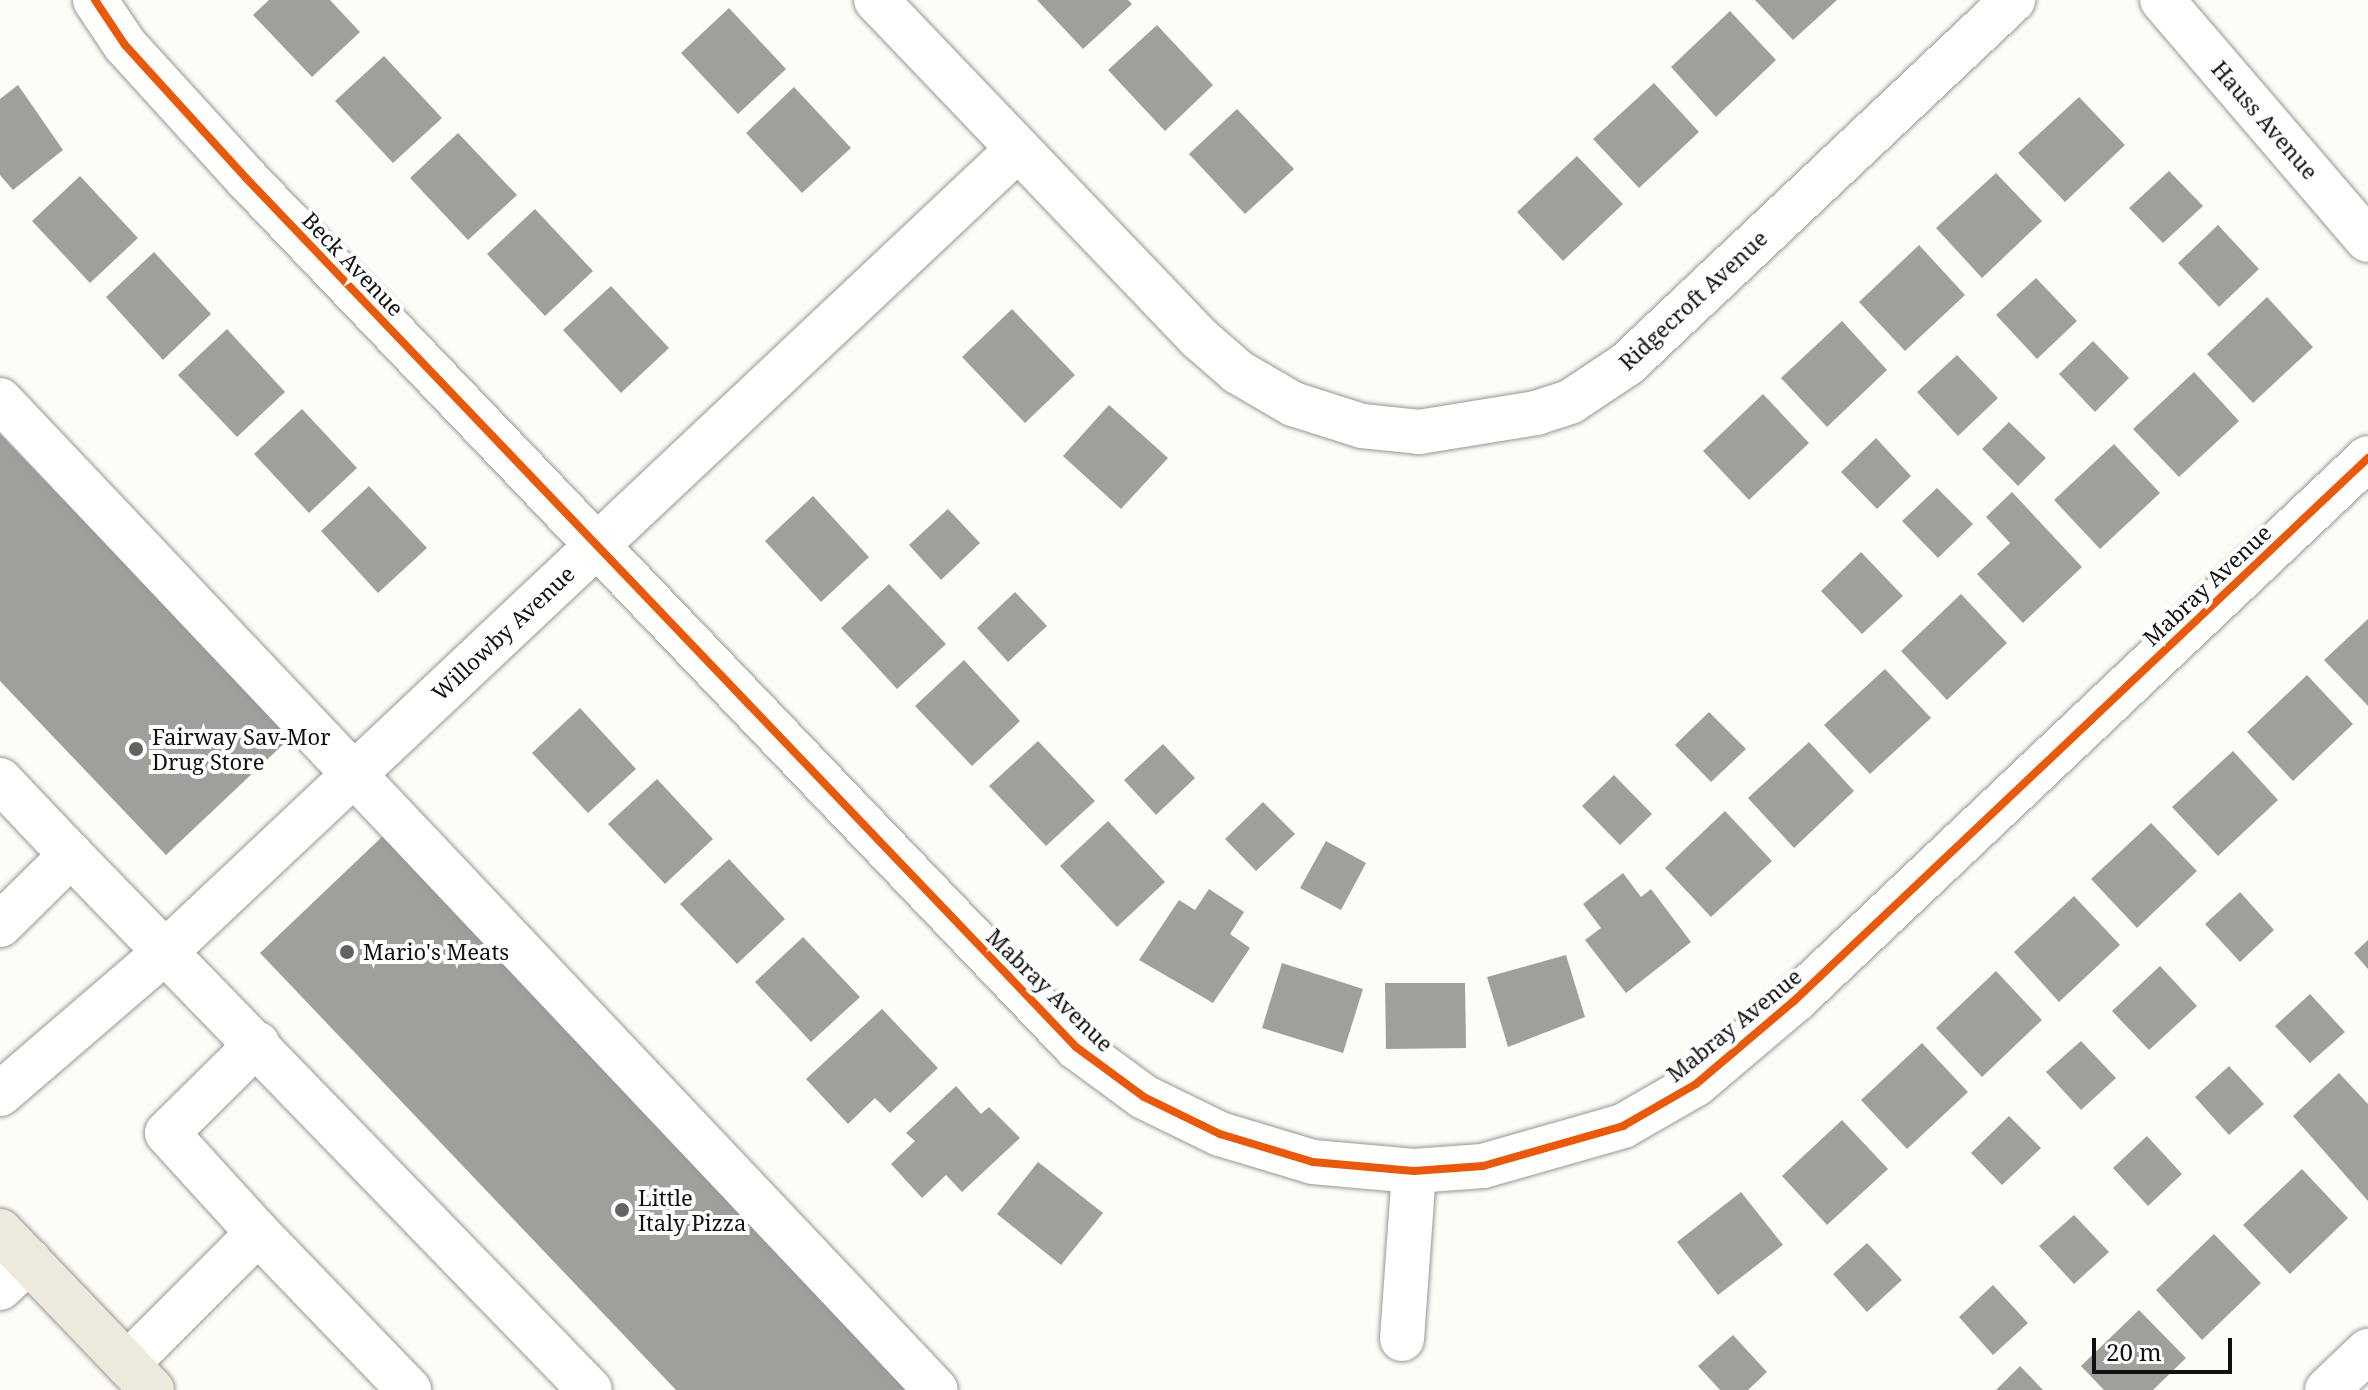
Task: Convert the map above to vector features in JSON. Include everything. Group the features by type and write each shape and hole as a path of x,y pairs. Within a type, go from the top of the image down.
{"main road":[{"path":"10,1260 139,1377"}],"street":[{"name":"Beck Avenue","path":"95,0 151,76 597,544"},
{"name":"Ridgecroft Avenue","path":"876,0 1238,372 1293,404 1362,426 1419,432 1473,426 1570,402 1627,364 2013,0"},
{"name":"Hauss Avenue","path":"2162,0 2368,240"},
{"name":"Willowby Avenue","path":"0,1094 164,953 1018,149"},
{"path":"0,400 936,1390"},
{"name":"Mabray Avenue","path":"597,544 1076,1047 1144,1097 1220,1134 1313,1162 1414,1171 1547,1153 1623,1126 1696,1084 1806,990 2368,458"},
{"path":"0,780 590,1390"},
{"path":"0,925 71,855"},
{"path":"257,1044 167,1133 409,1390"},
{"path":"1402,1339 1414,1171"},
{"path":"139,1377 258,1233"},
{"path":"2327,1390 2368,1351"}],"building":[{"path":"269,0 330,0 360,32 312,77 253,15"},
{"path":"1037,0 1128,0 1132,4 1083,49"},
{"path":"1755,0 1837,0 1793,40"},
{"path":"729,8 786,69 738,114 681,53"},
{"path":"1730,11 1776,60 1716,117 1671,67"},
{"path":"1157,25 1213,85 1165,131 1108,70"},
{"path":"384,56 442,118 393,163 335,101"},
{"path":"1654,83 1699,132 1639,188 1593,139"},
{"path":"18,85 63,150 13,190 0,175 0,99"},
{"path":"794,87 851,148 802,193 746,133"},
{"path":"2079,97 2125,145 2065,202 2018,153"},
{"path":"1237,109 1294,169 1245,214 1189,154"},
{"path":"458,133 517,195 468,240 410,178"},
{"path":"1577,156 1623,204 1563,261 1517,212"},
{"path":"2169,171 2203,206 2163,243 2129,208"},
{"path":"1996,173 2042,221 1982,278 1936,228"},
{"path":"80,176 138,238 90,283 32,221"},
{"path":"535,209 593,271 545,316 487,254"},
{"path":"2218,225 2259,269 2219,307 2178,263"},
{"path":"1919,245 1965,295 1905,351 1859,302"},
{"path":"154,252 211,314 163,360 106,297"},
{"path":"2036,278 2077,321 2037,359 1996,315"},
{"path":"611,286 669,348 621,393 563,330"},
{"path":"2267,297 2313,347 2253,403 2207,354"},
{"path":"1012,309 1075,375 1025,423 962,357"},
{"path":"1842,321 1887,370 1827,427 1781,378"},
{"path":"227,329 285,392 237,437 178,375"},
{"path":"2093,341 2129,378 2095,412 2059,374"},
{"path":"1957,355 1998,398 1958,436 1917,392"},
{"path":"2194,372 2239,421 2179,477 2133,429"},
{"path":"1763,394 1809,443 1749,500 1703,451"},
{"path":"1109,405 1168,458 1121,509 1063,456"},
{"path":"302,409 357,468 309,513 254,454"},
{"path":"2009,422 2046,458 2018,486 1982,449"},
{"path":"0,434 291,737 166,855 0,681"},
{"path":"1876,438 1911,476 1877,509 1841,472"},
{"path":"2114,444 2160,493 2100,549 2054,500"},
{"path":"369,486 427,548 378,593 321,531"},
{"path":"1937,488 1973,524 1938,558 1902,521"},
{"path":"2012,492 2082,567 2023,623 1977,574 2010,543 1986,517"},
{"path":"813,496 869,557 821,602 765,541"},
{"path":"948,509 980,543 941,580 909,545"},
{"path":"1861,552 1903,596 1862,634 1821,591"},
{"path":"889,584 946,644 897,689 841,628"},
{"path":"1015,592 1047,626 1008,662 977,628"},
{"path":"1961,594 2007,643 1947,700 1901,651"},
{"path":"2368,619 2368,706 2324,660"},
{"path":"964,660 1020,721 972,766 915,706"},
{"path":"1885,669 1931,718 1870,774 1824,725"},
{"path":"2307,675 2353,724 2293,781 2247,732"},
{"path":"580,708 636,769 588,813 532,753"},
{"path":"1709,712 1746,749 1711,782 1675,745"},
{"path":"1038,741 1095,801 1046,846 989,786"},
{"path":"1809,742 1854,791 1794,848 1748,798"},
{"path":"1163,744 1195,778 1156,815 1124,780"},
{"path":"2233,751 2278,800 2218,856 2172,807"},
{"path":"1614,775 1652,814 1620,845 1582,806"},
{"path":"657,779 713,839 665,884 608,824"},
{"path":"1263,802 1295,834 1256,871 1225,839"},
{"path":"1725,811 1772,861 1711,917 1665,868"},
{"path":"1108,821 1165,882 1117,927 1060,866"},
{"path":"2151,823 2197,871 2137,928 2091,879"},
{"path":"386,833 915,1390 676,1390 260,953"},
{"path":"1326,841 1366,863 1341,910 1300,888"},
{"path":"729,859 785,919 737,964 680,904"},
{"path":"1623,873 1641,897 1651,889 1691,942 1626,993 1585,940 1601,928 1583,904"},
{"path":"1209,889 1244,912 1230,934 1250,948 1213,1003 1139,960 1179,900 1195,910"},
{"path":"2240,892 2274,930 2240,962 2205,924"},
{"path":"2074,896 2120,945 2059,1002 2014,952"},
{"path":"803,937 860,997 811,1042 755,982"},
{"path":"2368,940 2368,969 2354,953"},
{"path":"1566,955 1585,1017 1508,1047 1487,977"},
{"path":"1282,963 1363,989 1343,1053 1262,1028"},
{"path":"2160,966 2197,1006 2149,1050 2112,1011"},
{"path":"1996,971 2042,1020 1982,1077 1936,1028"},
{"path":"1385,983 1465,983 1466,1048 1386,1049"},
{"path":"2310,994 2345,1032 2310,1063 2275,1026"},
{"path":"882,1009 938,1068 890,1113 875,1098 848,1124 806,1079"},
{"path":"2081,1041 2116,1078 2081,1110 2046,1072"},
{"path":"1922,1043 1968,1092 1907,1149 1861,1100"},
{"path":"2229,1066 2264,1104 2229,1135 2195,1097"},
{"path":"2339,1073 2368,1104 2368,1201 2293,1116"},
{"path":"956,1086 981,1114 989,1107 1020,1138 962,1192 946,1175 922,1198 891,1164 915,1141 906,1133"},
{"path":"2009,1116 2041,1148 2002,1185 1971,1153"},
{"path":"1842,1120 1888,1169 1827,1225 1782,1176"},
{"path":"2147,1136 2182,1174 2148,1206 2113,1168"},
{"path":"1038,1162 1103,1213 1061,1265 997,1214"},
{"path":"2302,1169 2348,1218 2290,1274 2243,1225"},
{"path":"1741,1192 1783,1245 1718,1295 1677,1242"},
{"path":"2074,1215 2109,1252 2074,1284 2039,1246"},
{"path":"2214,1234 2261,1283 2202,1340 2156,1290"},
{"path":"1867,1243 1902,1280 1867,1312 1833,1274"},
{"path":"1993,1285 2028,1323 1993,1355 1959,1317"},
{"path":"2139,1310 2186,1358 2153,1390 2104,1390 2081,1366"},
{"path":"1733,1335 1767,1372 1748,1390 1720,1390 1698,1366"},
{"path":"2020,1366 2043,1390 1996,1390"}],"cycle path":[{"path":"95,0 125,45 246,178 1076,1047 1144,1097 1220,1134 1313,1162 1414,1171 1483,1166 1623,1126 1696,1084 1794,1001 2368,458"}],"place":[{"name":"Fairway Sav-Mor Drug Store","path":"136,749"},
{"name":"Mario's Meats","path":"347,952"},
{"name":"Little Italy Pizza","path":"622,1210"}]}
